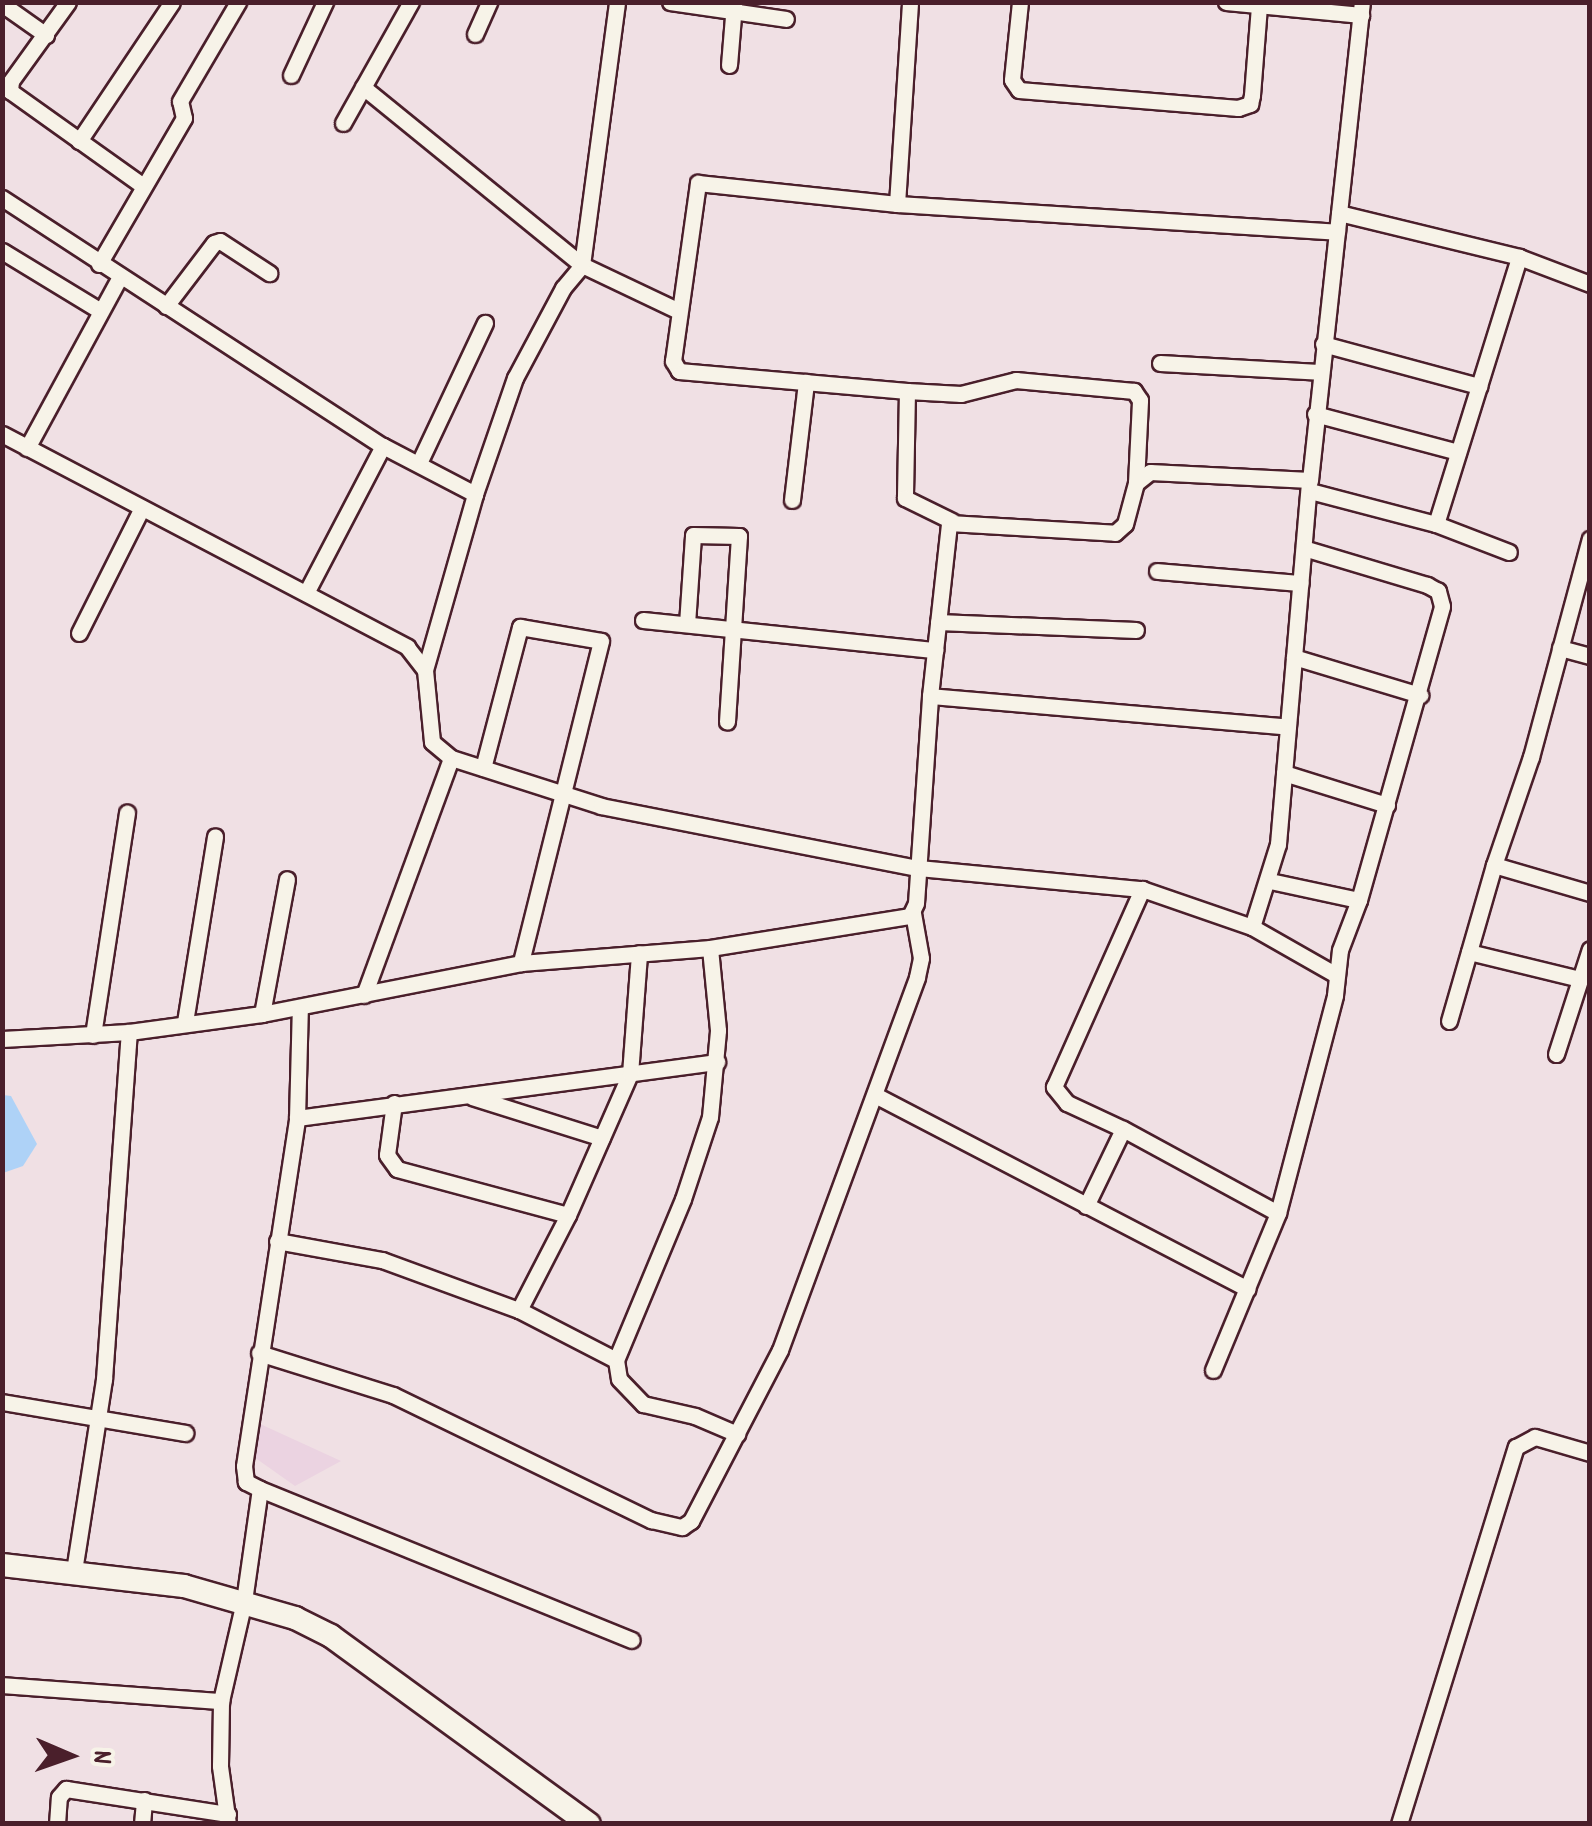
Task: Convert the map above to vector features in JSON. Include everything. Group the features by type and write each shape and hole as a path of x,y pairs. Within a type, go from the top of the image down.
{"street":[{"path":"68,2 12,81 10,91 142,186"},
{"path":"78,140 172,2"},
{"path":"99,264 184,118 180,101 238,2"},
{"path":"291,75 324,2"},
{"path":"343,123 411,2"},
{"path":"475,34 489,2"},
{"path":"617,2 582,265 563,288 521,365 475,494 424,670 427,729 432,742 451,758 562,796 918,868 1142,889 1252,927 1336,974"},
{"path":"670,2 733,7 786,19"},
{"path":"897,204 910,2"},
{"path":"1020,2 1012,80 1019,90 1238,108 1250,104 1252,96 1260,6"},
{"path":"1226,2 1362,8 1315,414 1278,844 1270,881 1252,927"},
{"path":"2,4 46,35"},
{"path":"729,65 733,7"},
{"path":"362,87 582,265 679,311"},
{"path":"908,392 905,498 952,521 1116,533 1125,524 1136,483 1140,400 1134,391 1016,380 961,394 908,392 679,370 673,360 698,183 897,204 1337,232"},
{"path":"2,198 383,446 475,494"},
{"path":"1339,213 1520,257 1590,284"},
{"path":"166,306 214,243 220,241 269,272"},
{"path":"2,251 100,310"},
{"path":"1436,524 1520,257"},
{"path":"27,448 120,277"},
{"path":"419,463 485,323"},
{"path":"1323,344 1479,386"},
{"path":"1160,363 1320,372"},
{"path":"792,500 806,382"},
{"path":"1315,414 1458,452"},
{"path":"2,434 407,647 424,670"},
{"path":"306,593 383,446"},
{"path":"1136,483 1158,471 1309,486 1436,524 1510,552"},
{"path":"80,633 142,508"},
{"path":"260,1353 393,1395 669,1527 682,1527 691,1521 780,1350 917,978 921,958 914,912 930,696 952,521"},
{"path":"686,624 693,534 736,534 740,542 727,722"},
{"path":"1449,1021 1494,865 1531,756 1590,539"},
{"path":"1213,1370 1278,1213 1336,995 1340,950 1360,900 1442,606 1438,591 1304,548"},
{"path":"1157,571 1301,582"},
{"path":"644,620 935,650"},
{"path":"938,622 1136,630"},
{"path":"483,768 520,628 598,639 602,648 521,962"},
{"path":"1560,648 1590,656"},
{"path":"1294,657 1420,695"},
{"path":"930,696 1288,728"},
{"path":"364,995 451,758"},
{"path":"1284,774 1387,805"},
{"path":"93,1035 126,813"},
{"path":"184,1022 215,836"},
{"path":"1494,865 1590,893"},
{"path":"262,1014 287,880"},
{"path":"1270,881 1360,900"},
{"path":"1142,889 1054,1087 1067,1103 1278,1213"},
{"path":"2,1039 129,1032 262,1014 521,962 710,948 906,918 914,912"},
{"path":"710,948 718,1030 710,1117 683,1199 616,1360 619,1380 643,1404 696,1416 737,1434"},
{"path":"1556,1054 1590,949"},
{"path":"1469,952 1580,979"},
{"path":"520,1310 568,1215 630,1074 639,954"},
{"path":"300,1007 297,1118 244,1466 246,1482 632,1640"},
{"path":"74,1571 98,1420 129,1032"},
{"path":"297,1118 716,1062"},
{"path":"464,1094 602,1138"},
{"path":"875,1095 1248,1289"},
{"path":"394,1103 387,1155 396,1169 568,1215"},
{"path":"1086,1206 1123,1129"},
{"path":"277,1242 382,1260 520,1310 616,1360"},
{"path":"2,1402 185,1433"},
{"path":"1399,1824 1516,1447 1535,1437 1590,1453"},
{"path":"57,1824 59,1798 66,1790 144,1800 228,1819 220,1766 222,1701 244,1601 260,1489"},
{"path":"2,1565 184,1586 244,1601 332,1636 590,1824"},
{"path":"2,1684 222,1701"},
{"path":"142,1824 144,1800"}],"shaded area":[{"path":"258,1423 341,1461 295,1486 254,1457"}],"water":[{"path":"3,1095 11,1096 37,1144 23,1166 3,1173"}]}
